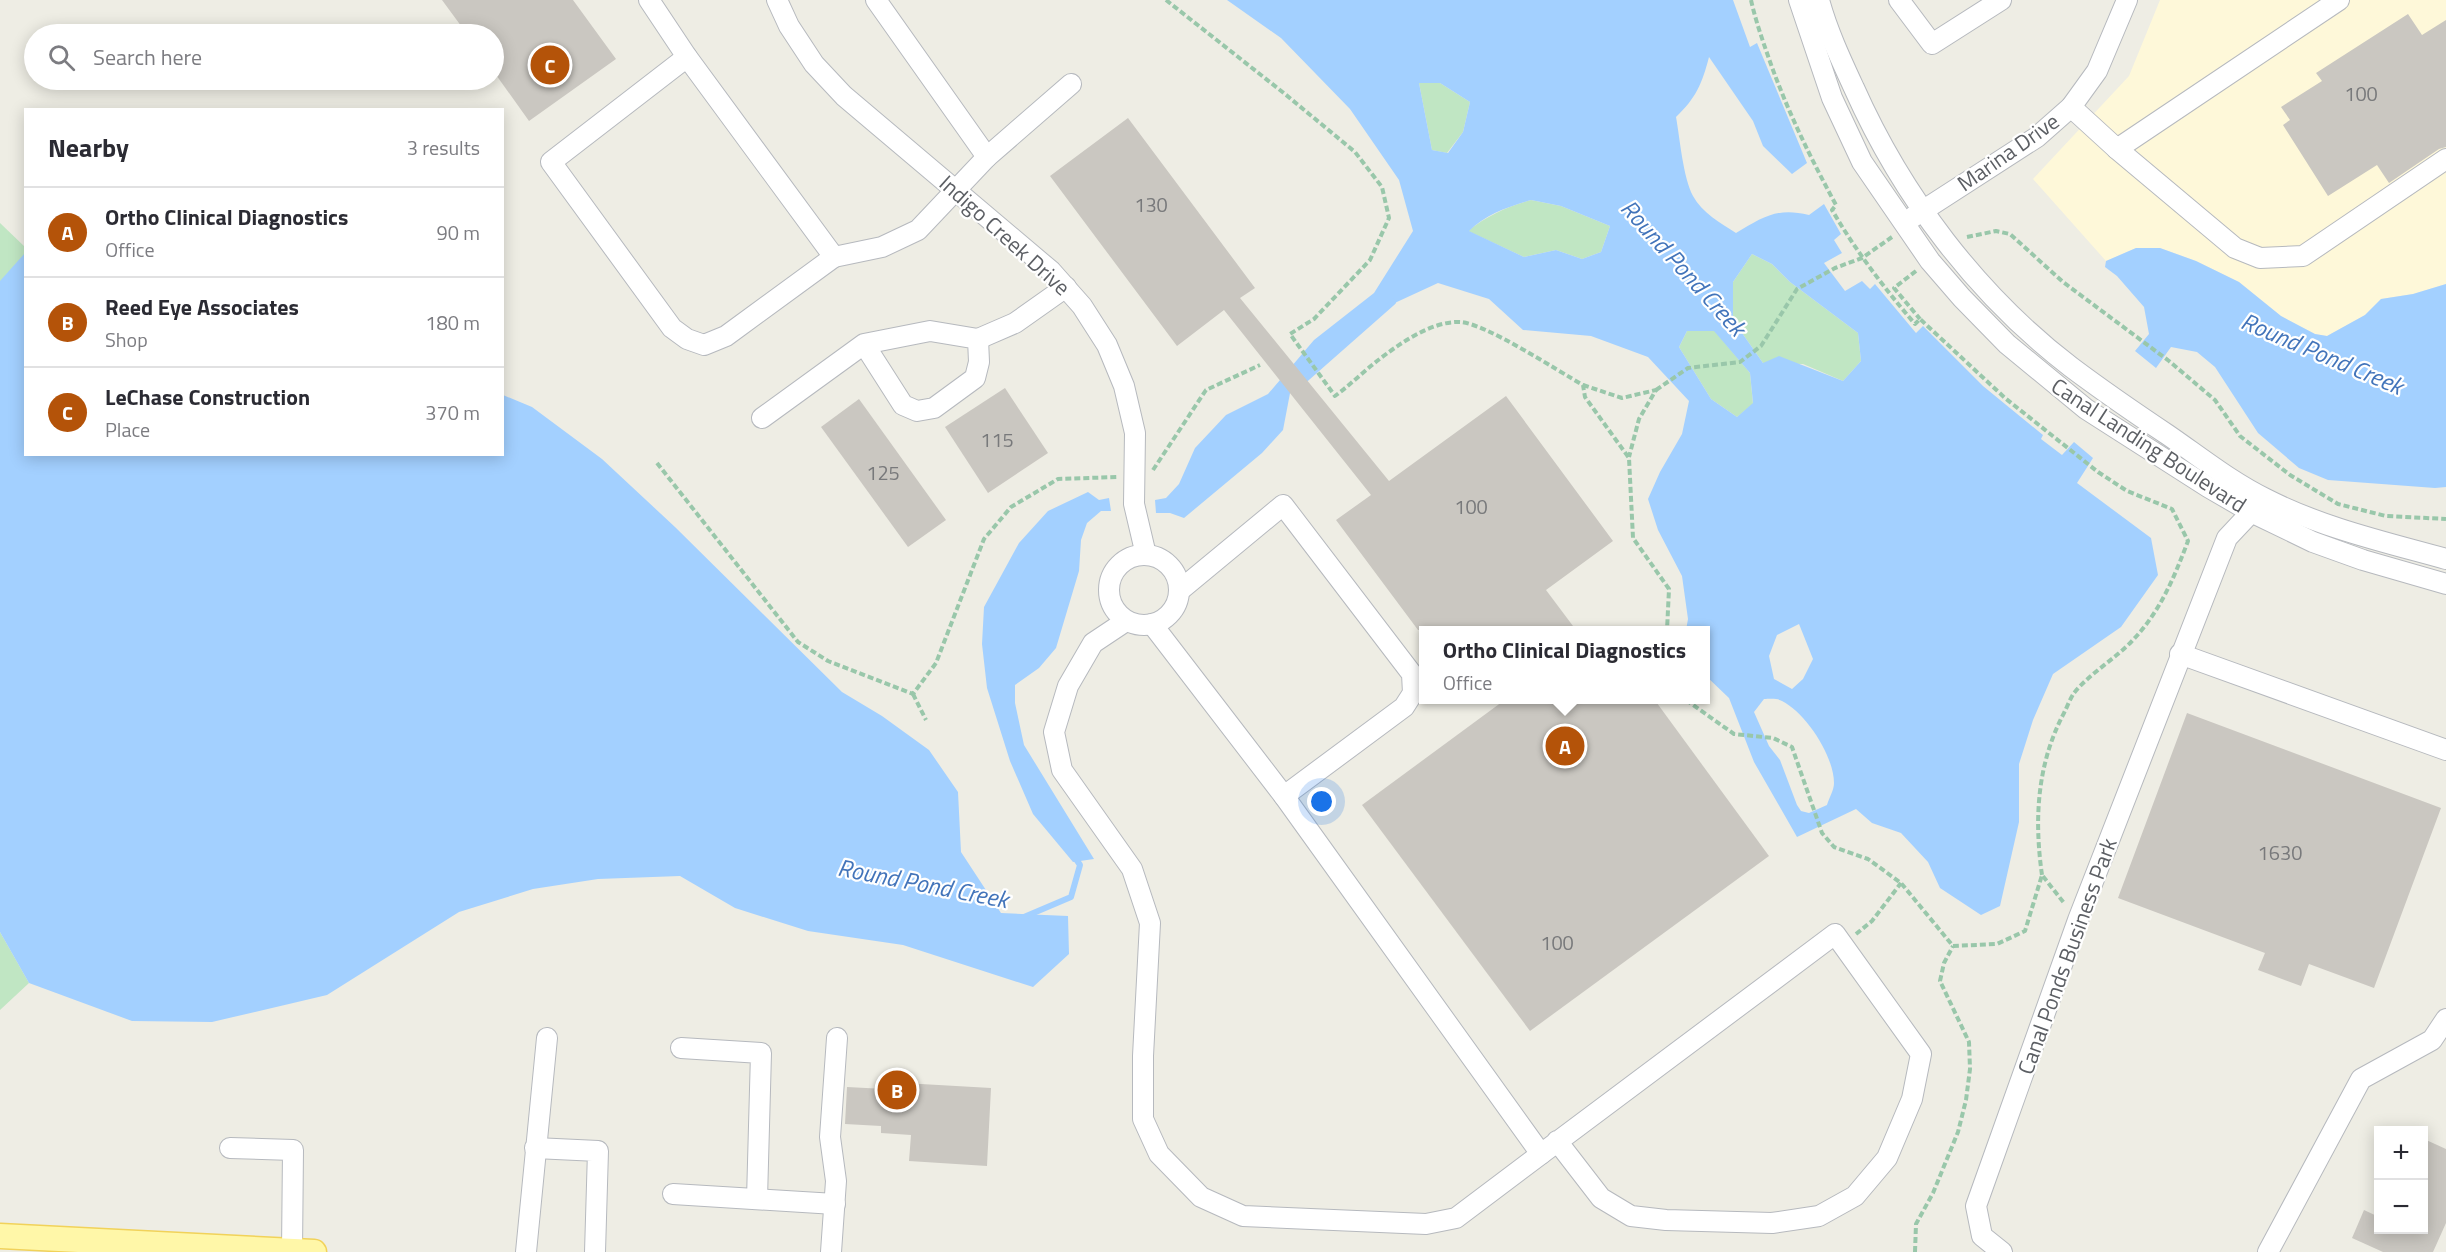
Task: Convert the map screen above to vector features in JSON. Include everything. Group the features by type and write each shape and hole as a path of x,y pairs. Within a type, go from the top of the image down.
{"main road":[{"path":"0,1236 303,1251"}],"street":[{"path":"649,0 687,57 834,257"},
{"name":"Indigo Creek Drive","path":"777,0 789,26 813,64 852,103 1051,271 1082,306 1107,345 1124,386 1135,433 1134,504 1146,555"},
{"path":"876,0 987,157"},
{"name":"Canal Landing Boulevard","path":"1799,0 1832,98 1862,162 1930,261 2007,344 2086,409 2151,451 2258,506 2446,559"},
{"name":"Canal Landing Boulevard","path":"1819,0 1845,69 1871,127 1895,171 1982,284 2028,329 2070,366 2258,506 2313,542 2363,560 2446,584"},
{"path":"1899,0 1932,44 2001,0"},
{"name":"Marina Drive","path":"1903,223 2037,137 2071,107 2097,71 2127,0"},
{"path":"2117,149 2339,0"},
{"path":"687,57 551,162 672,328 687,339 704,345 726,336 834,257 882,248 918,230 987,157 1071,84"},
{"path":"2071,107 2117,149 2235,248 2260,258 2303,256 2446,159"},
{"path":"762,418 864,344 930,331 978,339 1015,323 1066,287"},
{"path":"864,344 903,405 917,411 934,408 975,378 979,362 978,339"},
{"path":"1179,591 1283,505 1412,674 1413,693 1404,707 1284,796"},
{"name":"Canal Ponds Business Park","path":"2002,1252 1982,1236 1976,1206 2078,920 2180,654 2227,538 2258,506"},
{"path":"1146,555 1162,560 1171,568 1177,579 1179,591 1173,611 1164,620 1140,625 1126,621 1117,613 1110,602 1109,582 1114,570 1123,561 1134,556 1146,555"},
{"path":"1126,621 1093,643 1068,686 1054,732 1062,770 1132,869 1150,923 1143,1056 1143,1119 1159,1154 1201,1197 1243,1216 1426,1224 1456,1218 1557,1141 1835,934 1921,1054 1912,1099 1887,1158 1855,1196 1819,1216 1772,1223 1666,1220 1631,1216 1601,1198 1557,1141"},
{"path":"1152,624 1284,796 1541,1154"},
{"path":"2180,654 2446,750"},
{"path":"2268,1252 2361,1079 2432,1040 2446,1019"},
{"path":"526,1252 547,1038"},
{"path":"831,1252 836,1181 830,1137 837,1038"},
{"path":"681,1048 761,1053 757,1199"},
{"path":"230,1148 293,1150 303,1251"},
{"path":"535,1148 598,1151 595,1252"},
{"path":"673,1194 835,1204"}],"path":[{"path":"1166,0 1286,94 1355,152 1382,187 1389,218 1370,260 1314,319 1290,334 1335,396 1377,361 1409,340 1432,327 1461,322 1495,334 1583,385 1622,398 1656,390 1688,368 1740,362 1761,346 1797,289 1872,251"},
{"path":"1751,0 1777,82 1804,147 1836,205 1832,210 1862,258 1915,324 1920,319"},
{"path":"1960,238 1996,231 2010,234 2063,282 2169,361 2215,400 2240,436 2290,476 2338,504 2386,516 2446,519"},
{"path":"1919,269 1894,288 1920,319 1963,361 2098,472 2127,491 2172,509 2188,541 2160,607 2133,640 2074,693 2056,727 2042,772 2037,816 2037,843 2042,875 2025,931 1997,944 1953,946"},
{"path":"913,694 936,663 984,539 1011,507 1058,479 1133,477 1152,472 1206,390 1260,365"},
{"path":"1583,385 1585,397 1629,458"},
{"path":"1656,390 1639,419 1629,458 1633,538 1669,590 1667,626"},
{"path":"657,463 798,642 828,661 913,694 926,720"},
{"path":"1693,704 1734,734 1773,738 1792,747 1822,833 1834,848 1868,859 1901,883 1953,946"},
{"path":"2042,875 2078,920"},
{"path":"1835,934 1852,936 1872,921 1901,883"},
{"path":"1915,1252 1916,1224 1933,1193 1958,1132 1966,1100 1970,1069 1969,1042 1940,981 1944,963 1953,946"}],"shaded area":[{"path":"2160,0 2446,0 2446,284 2413,294 2381,299 2365,315 2327,336 2315,334 2281,316 2239,282 2196,261 2160,248 2136,248 2106,261 2033,179 2129,76"}],"green space":[{"path":"1419,83 1440,83 1470,102 1463,132 1447,153 1432,150"},
{"path":"1531,200 1561,206 1610,226 1601,252 1582,259 1556,250 1524,257 1468,231 1498,212"},
{"path":"0,223 24,246 24,269 0,283"},
{"path":"1752,254 1772,264 1790,282 1858,333 1861,361 1843,381 1803,364 1763,363 1733,320 1733,282"},
{"path":"1714,330 1750,373 1753,404 1737,417 1711,399 1679,347 1687,331"},
{"path":"0,932 29,983 0,1010"}],"water":[{"path":"1227,0 1733,0 1750,47 1757,43 1807,163 1792,174 1763,146 1753,121 1709,57 1697,90 1676,117 1687,179 1693,196 1701,208 1736,233 1771,215 1788,212 1809,215 1824,204 1841,234 1834,240 1842,253 1824,263 1845,291 1862,281 1870,289 1875,284 1916,333 1923,326 1983,386 2043,435 2041,439 2062,455 2074,442 2093,458 2077,483 2151,538 2158,575 2121,627 2053,674 2033,720 2019,764 2019,822 2000,906 1981,915 1940,888 1928,862 1901,833 1872,823 1856,809 1797,837 1754,762 1729,698 1710,680 1710,626 1687,626 1688,619 1682,576 1658,530 1648,499 1660,472 1682,434 1689,401 1648,357 1591,336 1523,330 1489,299 1438,283 1386,307 1291,388 1283,430 1262,453 1184,518 1170,513 1156,513 1155,500 1166,498 1179,484 1195,448 1226,415 1268,394 1314,340 1374,293 1413,231 1399,180 1350,109 1281,38","holes":["1419,83 1440,83 1470,102 1463,132 1448,153 1432,150","1531,200 1561,206 1610,226 1601,252 1582,259 1556,250 1524,257 1469,231 1490,216","1752,254 1772,264 1790,282 1858,333 1861,361 1843,381 1779,356 1763,363 1733,320 1733,282","1687,331 1714,331 1750,373 1753,403 1737,417 1711,399 1679,347","1799,624 1813,659 1803,679 1792,689 1774,679 1769,656 1777,635","1764,699 1778,699 1791,707 1809,725 1824,748 1833,772 1834,783 1827,805 1809,813 1801,811 1780,760 1769,746 1754,712"]},
{"path":"2136,248 2160,248 2196,261 2239,282 2281,316 2315,334 2327,336 2365,315 2381,299 2413,294 2446,284 2446,487 2328,480 2299,468 2258,433 2215,367 2197,352 2171,347 2156,368 2135,351 2149,334 2144,307 2117,276 2105,267 2106,261"},
{"path":"24,254 24,456 504,456 504,395 532,407 602,459 675,527 842,692 882,716 929,750 958,792 961,852 1001,913 1068,916 1069,954 1033,987 903,945 808,931 735,908 680,876 598,879 533,889 459,912 327,995 212,1022 132,1021 29,983 0,932 0,281"},
{"path":"1088,492 1099,500 1109,498 1111,511 1101,511 1087,523 1081,540 1079,571 1056,648 1039,668 1015,685 1015,703 1024,745 1094,859 1073,862 1033,814 1010,761 987,688 982,644 984,607 1019,543 1048,511"}],"building":[{"path":"442,0 573,0 616,59 529,121 504,86 504,24 460,24"},
{"path":"2408,14 2422,35 2446,20 2446,147 2439,149 2389,183 2377,165 2328,196 2283,125 2290,120 2281,107 2322,81 2316,73"},
{"path":"1128,118 1255,288 1240,298 1389,481 1506,396 1613,541 1546,590 1573,626 1419,626 1418,630 1336,520 1371,495 1224,310 1177,346 1050,176"},
{"path":"1005,388 1048,453 988,493 945,427"},
{"path":"859,399 946,520 908,547 821,427"},
{"path":"1499,704 1658,704 1769,856 1530,1031 1362,805"},
{"path":"2187,713 2441,808 2374,988 2309,964 2301,986 2258,970 2265,953 2118,898"},
{"path":"886,1082 991,1088 987,1166 909,1161 911,1135 881,1133 881,1126 845,1124 847,1087 885,1089"},
{"path":"2428,1141 2446,1149 2446,1223 2433,1252 2383,1252 2352,1238 2364,1210 2374,1215 2374,1234 2428,1234"}],"waterway":[{"name":"Round Pond Creek","path":"1301,383 1393,302"},
{"name":"Round Pond Creek","path":"1024,917 1071,897 1080,865 1074,856"}],"place":[{"name":"LeChase Construction","path":"550,65"},
{"name":"Ortho Clinical Diagnostics","path":"1565,746"},
{"name":"Reed Eye Associates","path":"897,1090"}]}
